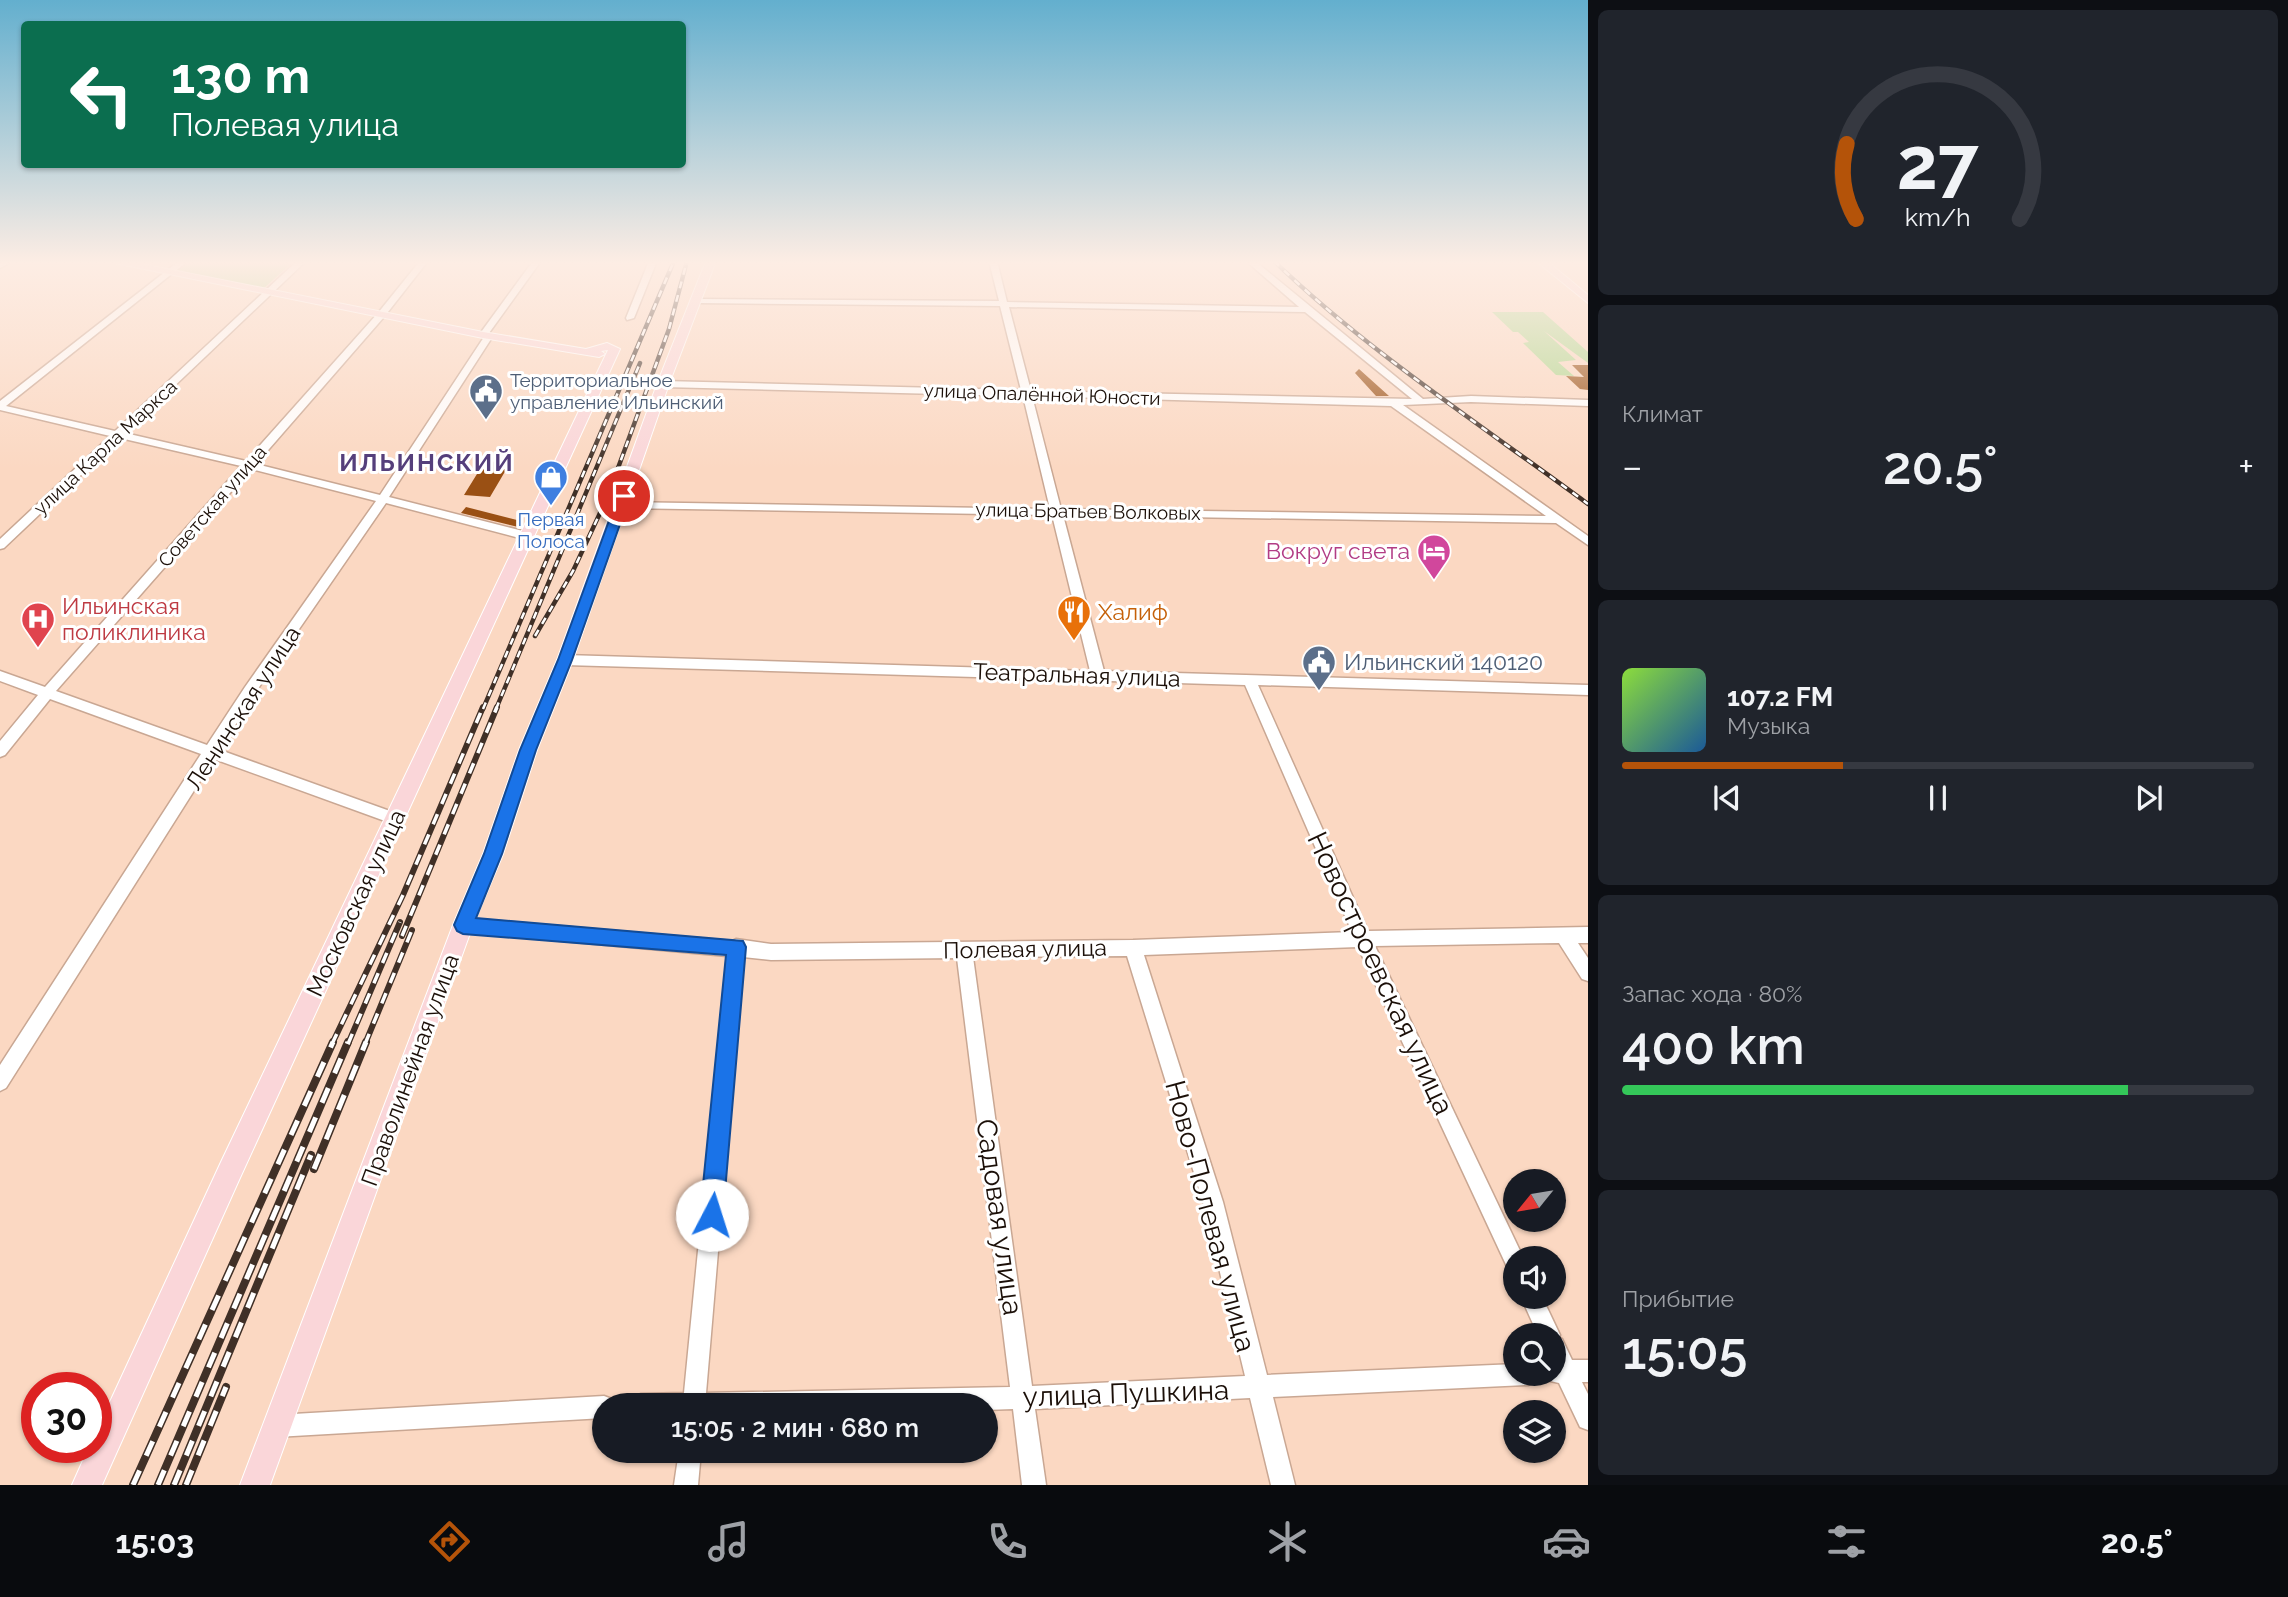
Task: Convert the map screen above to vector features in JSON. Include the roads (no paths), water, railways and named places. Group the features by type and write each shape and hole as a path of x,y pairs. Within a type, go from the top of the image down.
{"main road":[{"path":"458,330 486,336"},
{"name":"Праволинейная улица","path":"256,1485 463,925 493,854 528,750 565,660 663,384 685,330"},
{"name":"Московская улица","path":"87,1485 224,1183 614,349 612,347 587,352 486,336"}],"street":[{"path":"0,406 96,330"},
{"name":"улица Карла Маркса","path":"0,545 229,330"},
{"name":"Советская улица","path":"0,751 47,693 368,330"},
{"name":"Ленинская улица","path":"0,1082 250,690 351,548 490,330"},
{"path":"1011,330 1098,675"},
{"path":"1332,330 1421,402"},
{"name":"улица Опалённой Юности","path":"663,384 1393,403 1471,400 1588,403"},
{"path":"1393,403 1588,541"},
{"path":"0,406 120,433 527,536"},
{"name":"улица Братьев Волковых","path":"621,505 1555,520"},
{"name":"Театральная улица","path":"565,660 1588,690"},
{"path":"0,676 396,819"},
{"name":"Новостроевская улица","path":"1250,681 1363,939 1508,1246"},
{"name":"Полевая улица","path":"463,925 771,952 1133,948 1363,939 1588,935"},
{"path":"1564,936 1588,973"},
{"path":"695,1393 736,947"},
{"name":"Ново-Полевая улица","path":"1133,948 1213,1202 1283,1485"},
{"name":"Садовая улица","path":"964,949 1034,1485"},
{"path":"1569,1372 1588,1419"},
{"name":"улица Пушкина","path":"998,1398 1503,1375"},
{"path":"276,1426 592,1408"},
{"path":"686,1485 689,1463"}],"railway":[{"path":"483,709 644,330"},
{"path":"535,636 573,571 607,498 669,330"},
{"path":"1353,330 1588,504"},
{"path":"496,709 640,363"},
{"path":"332,1044 403,895 483,707"},
{"path":"402,936 497,707"},
{"path":"348,1044 400,922"},
{"path":"365,1044 412,930"},
{"path":"133,1485 333,1042"},
{"path":"158,1485 348,1042"},
{"path":"314,1169 366,1042"},
{"path":"174,1485 311,1155"},
{"path":"186,1485 226,1387"}],"place":[{"name":"Территориальное управление Ильинский","path":"486,421"},
{"name":"Первая Полоса","path":"551,507"},
{"name":"Вокруг света","path":"1434,581"},
{"name":"Халиф","path":"1074,642"},
{"name":"Ильинская поликлиника","path":"38,649"},
{"name":"Ильинский 140120","path":"1319,692"}],"district":[{"name":"ИЛЬИНСКИЙ","path":"427,463"}]}
